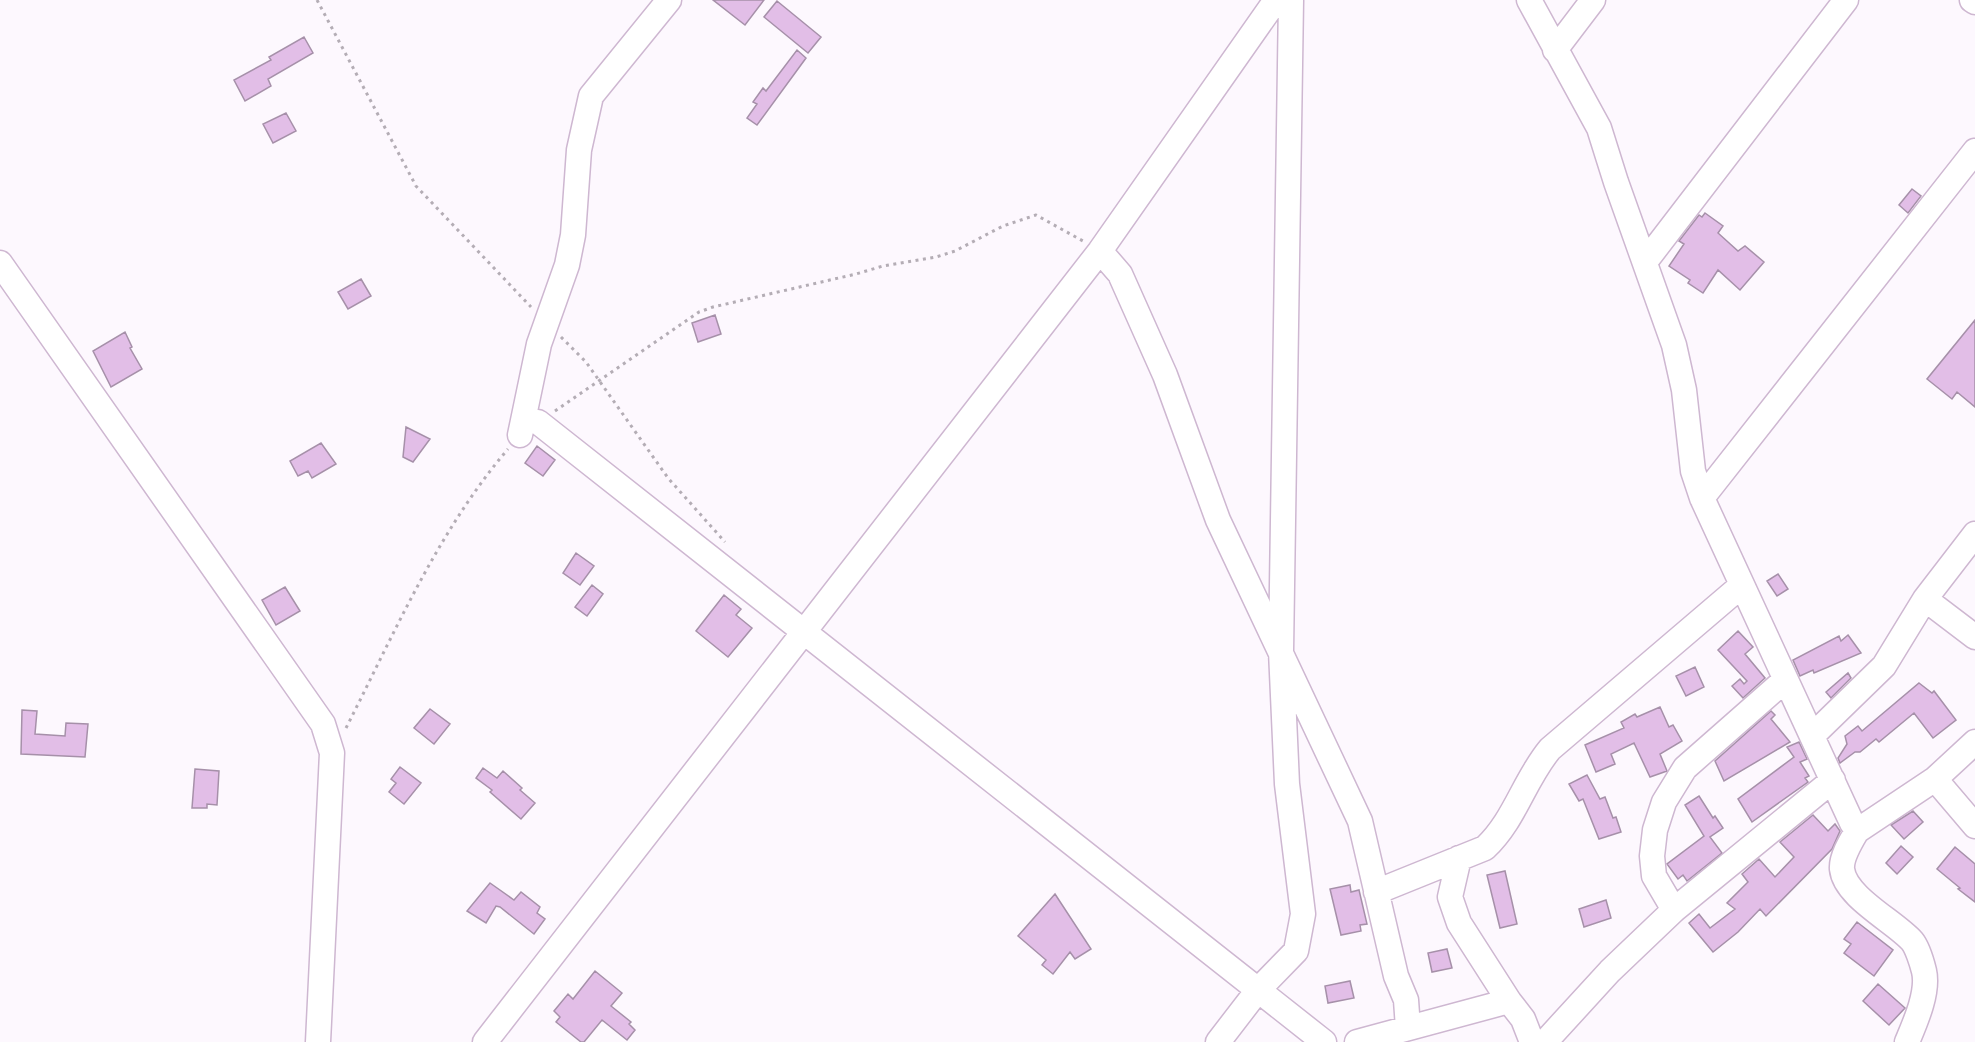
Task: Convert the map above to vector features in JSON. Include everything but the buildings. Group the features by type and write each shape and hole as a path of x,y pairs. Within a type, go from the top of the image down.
{"street":[{"path":"669,0 591,96 579,150 573,236 569,255 539,344 529,429 804,631 1324,1042"},
{"path":"485,1042 1100,250 1276,0"},
{"path":"1218,1042 1258,990 1296,951 1303,914 1287,784 1281,651 1290,0"},
{"path":"1529,0 1599,128 1674,345 1684,390 1693,471 1702,498 1851,823 1857,831"},
{"path":"1555,50 1593,0"},
{"path":"1645,262 1846,0"},
{"path":"1702,498 1975,152"},
{"path":"1100,250 1120,273 1165,375 1218,520 1281,651 1323,747 1341,778 1360,821 1396,976 1406,1000 1408,1028"},
{"path":"0,263 323,724 332,753 318,1042"},
{"path":"1812,736 1884,666 1925,599 1975,534"},
{"path":"1376,892 1485,848 1509,821 1538,763 1550,749 1741,586"},
{"path":"1925,599 1975,637"},
{"path":"1674,910 1654,876 1652,856 1655,830 1664,802 1685,768 1785,680"},
{"path":"1907,1042 1921,1008 1925,972 1913,942 1854,892 1845,881 1842,867 1857,831 1935,779 1975,742"},
{"path":"1935,779 1975,826"},
{"path":"1545,1042 1610,971 1674,910 1833,780"},
{"path":"1459,858 1450,897 1459,923 1523,1019 1532,1042"},
{"path":"1358,1042 1509,1001"}],"path":[{"path":"332,753 448,532 503,455 529,429 686,319 713,307 883,266 936,257 955,251 1003,226 1036,215 1100,250"}]}
